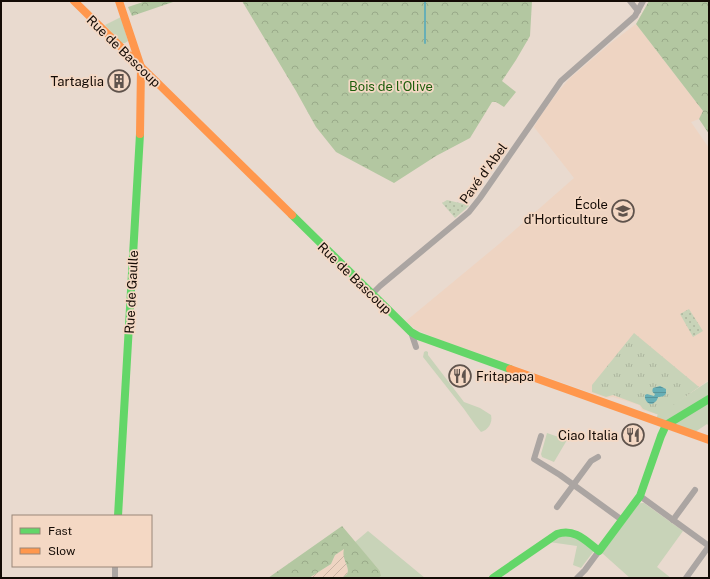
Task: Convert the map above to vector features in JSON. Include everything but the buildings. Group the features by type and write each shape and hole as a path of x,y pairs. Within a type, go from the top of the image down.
{"street":[{"name":"Rue de Bascoup","path":"74,1 411,332 429,340 709,440"},
{"path":"119,1 141,67"},
{"path":"630,1 638,11"},
{"name":"Pavé d'Abel","path":"372,294 463,218 480,198 561,81 635,16 643,1"},
{"name":"Rue de Gaulle","path":"118,515 140,130 141,67"},
{"path":"411,332 416,347"},
{"path":"577,578 585,570 640,496 666,425 709,399"},
{"path":"541,436 534,460 560,475 622,520"},
{"path":"557,507 591,461 598,457"},
{"path":"674,520 695,490"},
{"path":"640,496 709,546 686,578"},
{"path":"493,578 557,534 563,532 575,533 599,551"},
{"path":"114,578 115,567"}],"shaded area":[{"name":"École d'Horticulture","path":"636,24 703,111 699,119 691,122 709,148 709,380 659,415 642,410 639,405 613,397 606,398 438,339 415,329 406,321 499,244 574,178 534,127 557,93 569,79 612,42"},
{"path":"345,548 344,558 348,569 347,574 341,578 309,578 331,564 335,555"}],"green space":[{"path":"146,1 176,1 132,16 128,7"},
{"name":"Bois de l'Olive","path":"242,1 532,1 530,36 502,81 516,92 504,107 496,102 492,102 470,138 436,156 394,183 336,152 316,127"},
{"path":"649,1 709,1 709,134 699,119 703,111 636,24"},
{"path":"121,17 128,41 125,43 122,43 105,25"},
{"path":"447,200 469,206 455,218 442,203"},
{"path":"689,309 703,331 693,337 680,314"},
{"path":"634,333 699,387 659,415 643,409 640,405 613,395 606,397 592,392 592,385"},
{"path":"426,351 464,402 480,408 491,415 491,423 486,430 481,432 423,357 424,352"},
{"path":"709,381 709,426 707,424 692,434 655,421 658,414"},
{"path":"547,433 567,440 554,462 542,457 541,454"},
{"path":"641,503 644,503 683,531 657,567 671,578 630,578 602,553"},
{"path":"342,526 380,571 381,576 378,578 341,578 348,572 343,553 344,549 335,555 331,564 309,578 268,578"},
{"path":"368,531 425,578 378,578 381,576 380,571 355,542"},
{"path":"560,535 572,535 593,550 581,568 573,565 577,546 549,542"}],"water":[{"path":"660,386 666,389 666,394 658,397 656,401 649,404 645,399 645,395 647,394 654,396 655,394 652,391 653,388"}],"waterway":[{"path":"425,1 425,43"}],"traffic: fast":[{"path":"118,515 140,134"},
{"path":"292,215 411,332 418,336 510,369"},
{"path":"666,425 709,399"},
{"path":"493,578 557,534 569,533 580,536 599,551 640,496 666,425"}],"traffic: slow":[{"path":"74,1 292,215"},
{"path":"119,1 141,67 140,134"},
{"path":"510,369 709,440"}],"place":[{"name":"Tartaglia","path":"119,81"},
{"name":"École d'Horticulture","path":"623,211"},
{"name":"Fritapapa","path":"460,376"},
{"name":"Ciao Italia","path":"633,435"}]}
